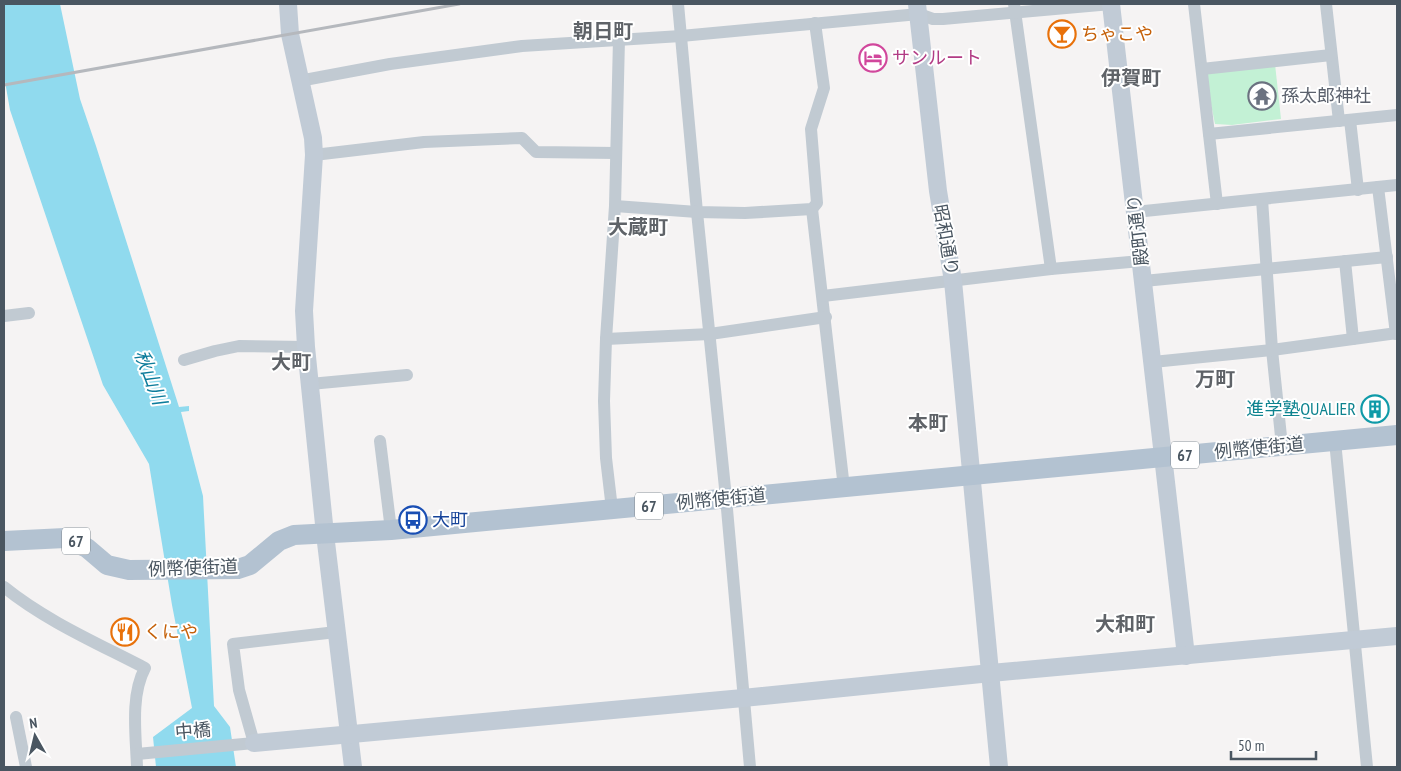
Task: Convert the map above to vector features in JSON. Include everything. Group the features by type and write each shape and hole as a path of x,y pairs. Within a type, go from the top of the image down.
{"main road":[{"name":"例幣使街道","path":"4,541 65,538 78,542 106,565 129,570 228,569 250,566 278,541 294,536 391,530 612,510 1397,435"}],"street":[{"path":"288,4 290,34 313,138 314,155 304,310 306,347 325,534 353,767"},
{"path":"678,4 750,767"},
{"path":"299,81 390,64 522,46 681,36 816,23 918,9 933,18 943,19 1014,8 1112,4"},
{"name":"殿町通り","path":"1112,4 1186,656"},
{"path":"1194,4 1217,204"},
{"path":"1326,4 1331,55 1358,190"},
{"path":"1014,8 1051,269"},
{"name":"昭和通り","path":"918,9 938,192 953,281 999,767"},
{"path":"615,206 697,212 745,213 812,209 817,203 811,129 824,88 816,23"},
{"path":"612,510 606,458 604,402 606,339 615,206 619,39"},
{"path":"1202,69 1331,55"},
{"path":"1209,134 1397,115"},
{"path":"314,155 424,142 522,138 536,152 616,153"},
{"path":"1136,212 1397,185"},
{"path":"1153,362 1272,350 1397,333 1378,187"},
{"path":"1262,199 1272,350 1282,446"},
{"path":"812,209 826,317 844,488"},
{"path":"1144,281 1387,257"},
{"path":"823,296 1051,269 1141,261"},
{"path":"1345,261 1353,339"},
{"path":"4,311 4,316 29,313"},
{"path":"606,339 710,334 826,317"},
{"path":"184,360 239,346 306,347"},
{"path":"310,384 407,375"},
{"path":"380,441 391,530"},
{"path":"1335,441 1367,767"},
{"path":"4,587 23,603 145,668 136,693 141,753 137,767"},
{"path":"336,632 233,644 249,744 1397,636"},
{"path":"16,717 26,767"},
{"name":"中橋","path":"141,753 249,744"}],"green space":[{"path":"1275,64 1281,119 1232,125 1215,124 1204,70"}],"water":[{"name":"秋山川","path":"4,4 60,4 80,99 179,407 189,406 189,411 181,412 203,496 214,706 230,727 236,767 156,767 153,737 192,708 172,605 149,464 103,385 10,110 4,76"}],"railway":[{"path":"4,85 459,4"}],"place":[{"name":"ちゃこや","path":"1062,34"},
{"name":"サンルート","path":"873,58"},
{"name":"孫太郎神社","path":"1262,96"},
{"name":"進学塾QUALIER","path":"1375,409"},
{"name":"大町","path":"413,520"},
{"name":"くにや","path":"125,632"}],"district":[{"name":"朝日町","path":"603,31"},
{"name":"伊賀町","path":"1131,78"},
{"name":"大蔵町","path":"638,227"},
{"name":"大町","path":"291,362"},
{"name":"万町","path":"1215,379"},
{"name":"本町","path":"928,423"},
{"name":"大和町","path":"1125,624"}]}
